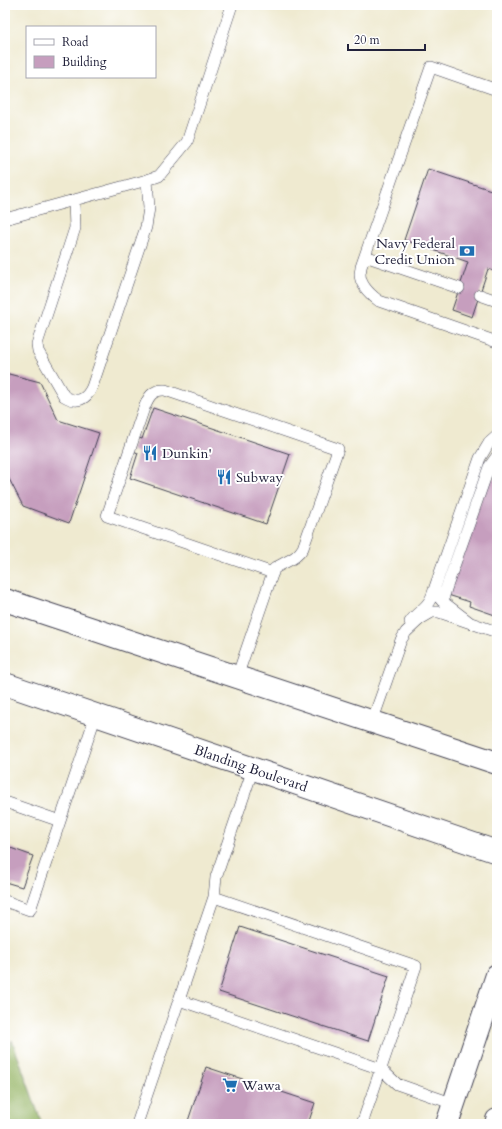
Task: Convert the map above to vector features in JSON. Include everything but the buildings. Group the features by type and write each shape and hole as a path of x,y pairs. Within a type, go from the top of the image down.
{"main road":[{"path":"5,600 497,763"},
{"name":"Blanding Boulevard","path":"5,684 497,852"},
{"path":"447,1124 497,975"},
{"path":"496,1124 497,1120"}],"lane":[{"path":"5,219 158,177 187,142 232,5"},
{"path":"497,90 431,67 393,174 360,274 365,289 379,302 497,342"},
{"path":"74,200 76,228 37,344 38,351 64,396 81,400 88,396 92,386 146,227 149,208 147,180"},
{"path":"365,256 459,288"},
{"path":"480,295 497,301"},
{"path":"237,677 273,573 274,569 294,559 303,548 338,449 165,390 156,390 150,396 144,408 107,516 273,573"},
{"path":"372,722 398,647 411,620 432,597 480,458 489,443 497,436"},
{"path":"444,603 446,589 489,468 497,456"},
{"path":"435,587 436,594 444,603 472,624"},
{"path":"406,632 432,612 439,612 497,632"},
{"path":"5,901 30,910 96,715"},
{"path":"137,1124 214,897 216,877 253,769"},
{"path":"5,802 60,821"},
{"path":"214,897 416,966 362,1124"},
{"path":"180,1000 381,1069 397,1084 454,1104"}],"green space":[{"path":"12,1040 42,1124 5,1124 5,1058"}],"place":[{"name":"Navy Federal Credit Union","path":"467,251"},
{"name":"Dunkin'","path":"150,453"},
{"name":"Subway","path":"224,477"},
{"name":"Wawa","path":"230,1085"}]}
